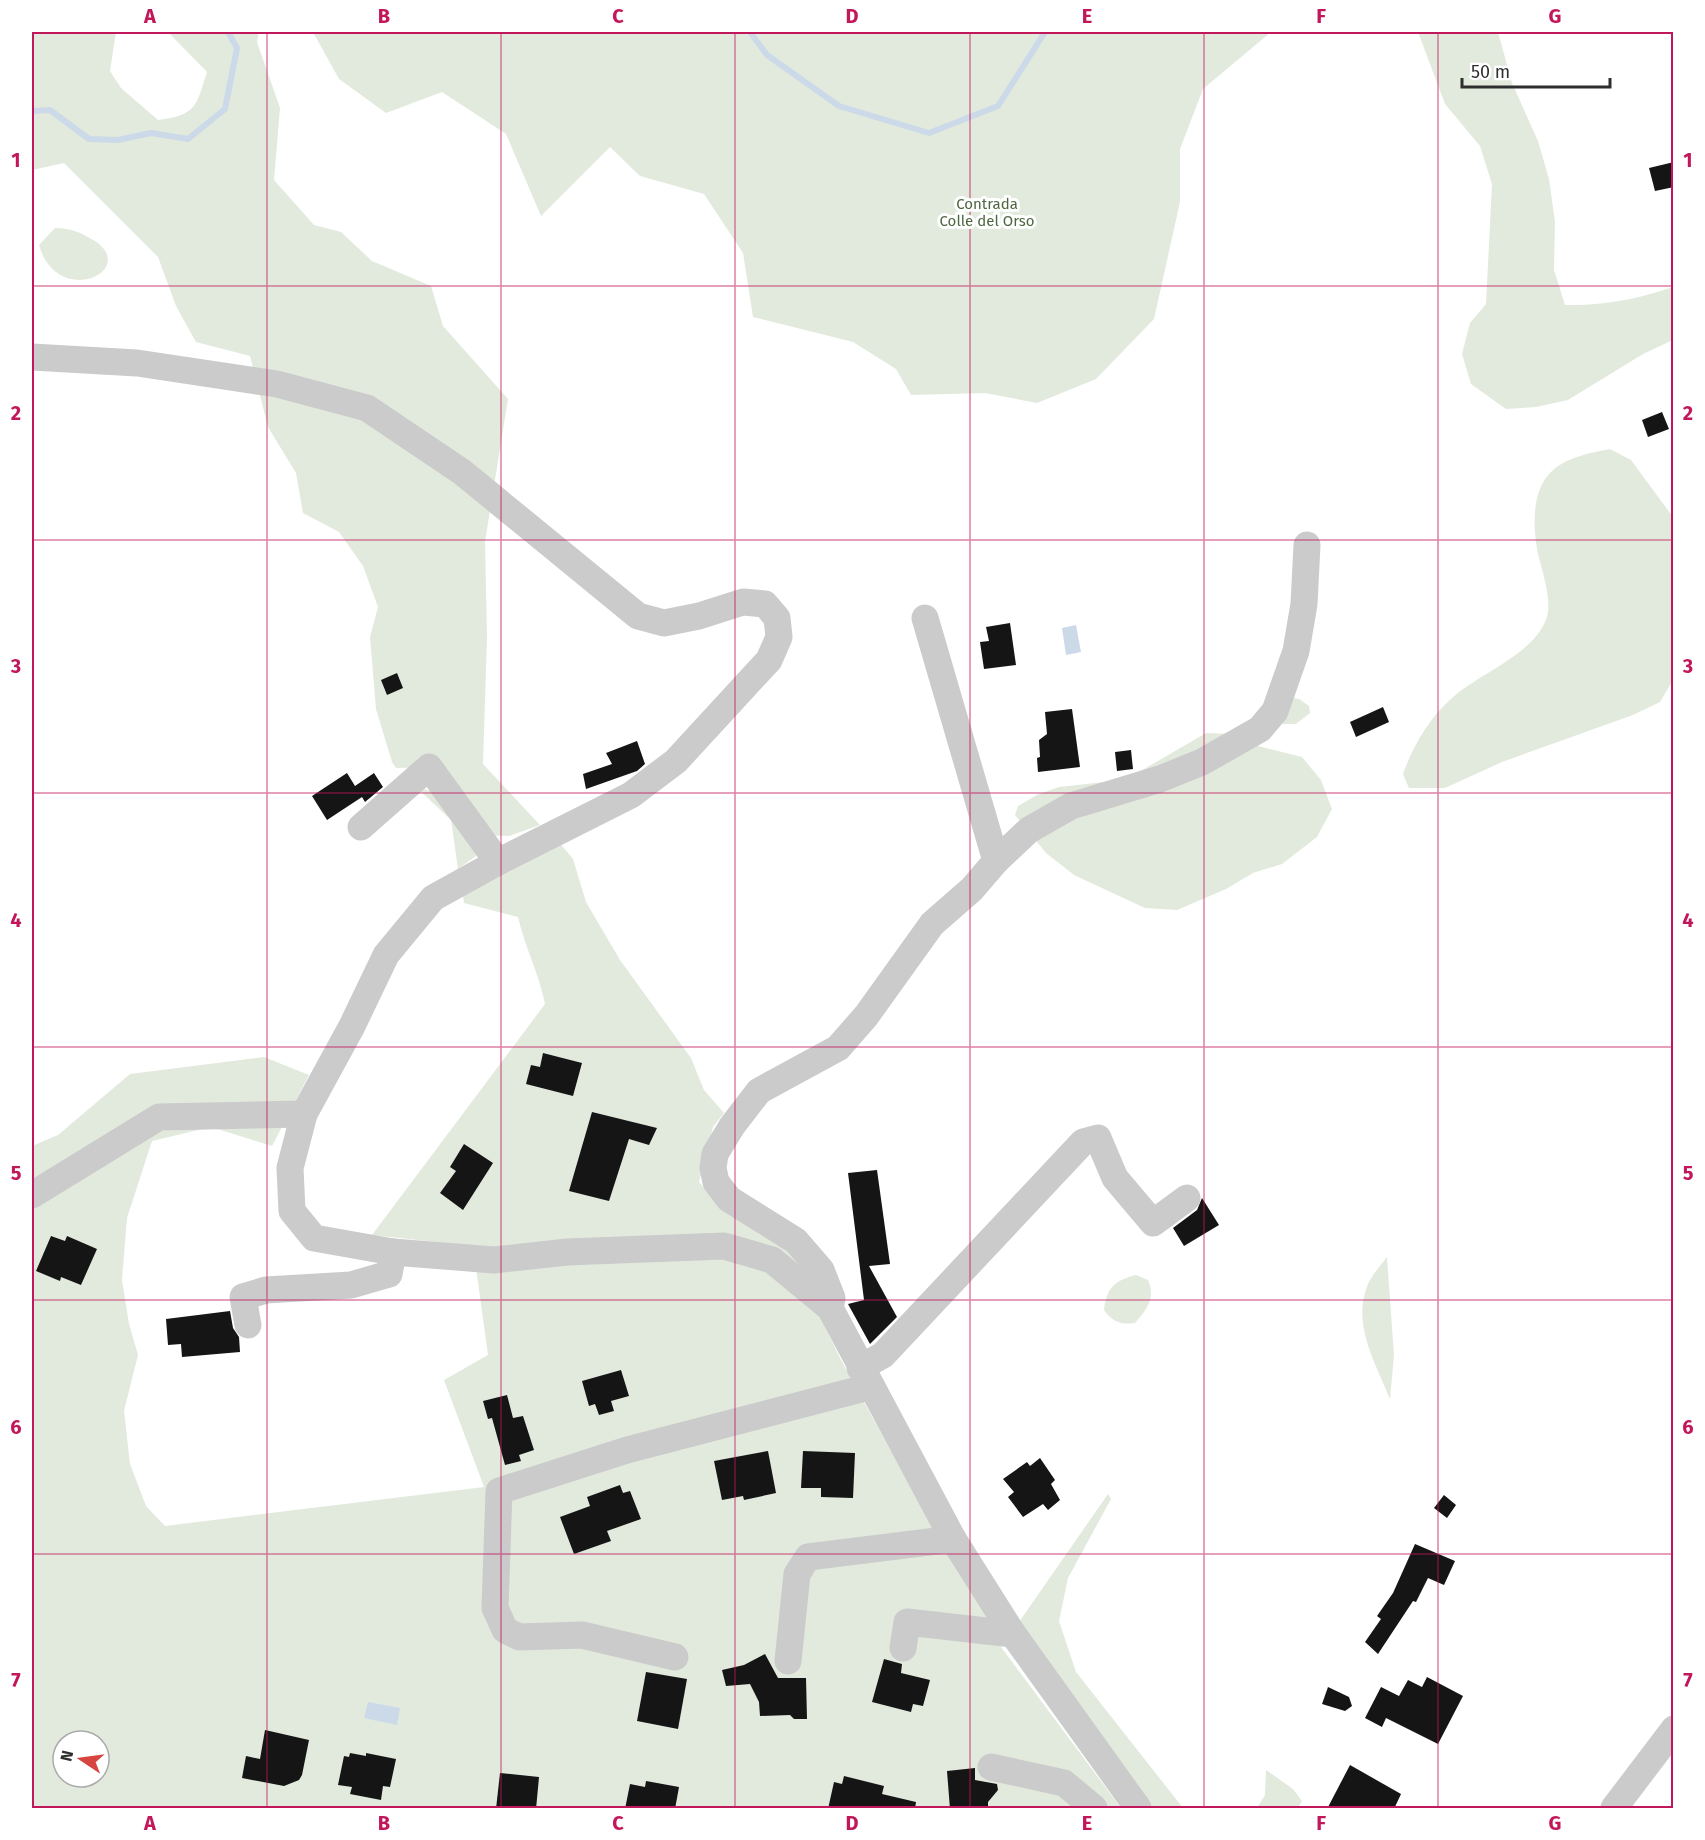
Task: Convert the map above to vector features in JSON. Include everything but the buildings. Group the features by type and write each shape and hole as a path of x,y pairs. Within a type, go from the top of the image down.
{"street":[{"path":"32,357 137,363 266,382 367,408 462,472 638,616 664,623 699,616 743,602 765,604 777,618 779,637 770,660 676,761 631,795 498,862 433,898 387,955 352,1026 304,1114 290,1168 292,1211 314,1238 393,1252 494,1260 567,1252 724,1246 772,1260 830,1308 953,1539 1013,1634 1138,1809"},
{"path":"830,1308 832,1298 821,1270 796,1241 729,1199 716,1182 713,1168 715,1154 732,1126 759,1091 838,1047 866,1016 932,924 972,889 996,861 1029,830 1071,806 1202,762 1260,729 1275,711 1296,651 1304,604 1307,545"},
{"path":"925,618 996,861"},
{"path":"361,827 429,767 498,862"},
{"path":"32,1195 159,1117 304,1114"},
{"path":"675,1657 582,1635 519,1636 505,1630 495,1608 499,1491 865,1377 1083,1142 1098,1138 1115,1178 1153,1223 1187,1198"},
{"path":"248,1325 243,1297 266,1290 351,1285 389,1274 393,1252"},
{"path":"788,1661 797,1574 808,1557 953,1539"},
{"path":"903,1648 907,1622 1013,1634"},
{"path":"1614,1809 1674,1729"},
{"path":"991,1767 1064,1783 1094,1809"}],"green space":[{"path":"32,32 116,32 110,71 121,88 158,120 188,112 197,101 207,72 168,32 259,32 257,42 280,108 274,180 314,225 341,232 372,261 431,286 443,326 508,399 485,542 487,637 483,764 540,825 509,836 483,835 433,767 396,768 392,762 376,709 370,637 378,607 363,566 339,532 303,513 296,473 268,427 250,356 196,342 176,306 158,257 64,163 32,170"},
{"name":"Contrada Colle del Orso","path":"313,32 1271,32 1203,89 1180,149 1180,202 1154,319 1096,379 1037,403 985,393 911,395 896,369 853,342 753,317 743,253 704,194 640,176 610,147 541,216 506,134 442,92 386,113 339,79"},
{"path":"1418,32 1498,32 1512,83 1538,141 1549,179 1555,222 1554,270 1565,305 1620,301 1673,287 1673,340 1643,354 1568,400 1536,407 1506,409 1471,384 1462,354 1470,323 1486,304 1492,184 1480,146 1445,104"},
{"path":"55,228 76,232 95,241 106,252 107,263 101,272 90,278 76,280 62,276 48,264 39,245"},
{"path":"1610,449 1631,460 1673,517 1673,680 1660,702 1633,715 1502,762 1445,788 1409,788 1403,774 1417,743 1436,714 1464,689 1522,650 1543,626 1548,612 1548,599 1537,548 1535,513 1539,490 1544,480 1564,463 1579,456"},
{"path":"1289,697 1299,699 1309,706 1310,713 1296,724 1276,724"},
{"path":"1206,733 1232,734 1258,746 1302,757 1321,780 1332,809 1317,837 1282,864 1253,873 1226,889 1177,910 1145,908 1074,875 1046,853 1015,815 1018,806 1037,795 1059,787 1113,781 1134,775"},
{"path":"415,786 439,794 480,853 458,869 451,820"},
{"path":"558,841 573,859 586,902 620,960 691,1058 704,1090 724,1113 713,1127 699,1182 730,1215 785,1243 810,1276 821,1318 840,1358 928,1519 988,1611 1001,1647 1121,1808 32,1808 32,1146 58,1135 130,1074 264,1057 309,1075 272,1146 211,1127 152,1141 127,1218 122,1280 129,1324 138,1355 124,1411 130,1464 146,1506 165,1526 484,1487 444,1380 488,1355 473,1246 372,1235 545,1004 518,917 464,903 462,889"},
{"path":"1387,1257 1394,1355 1390,1399 1367,1343 1362,1314 1363,1299 1368,1284"},
{"path":"1136,1275 1148,1280 1151,1292 1149,1303 1135,1323 1117,1322 1104,1310 1109,1291 1122,1279"},
{"path":"1108,1494 1111,1499 1068,1578 1059,1621 1076,1672 1183,1808 1143,1808 1017,1625"},
{"path":"1266,1770 1293,1789 1302,1801 1298,1808 1257,1808 1265,1795"}],"water":[{"path":"1076,625 1081,652 1066,655 1062,628"},
{"path":"368,1702 400,1708 397,1725 364,1718"}],"waterway":[{"path":"32,111 50,110 89,139 118,140 151,133 188,139 225,109 237,48 228,32"},
{"path":"750,32 767,55 839,106 929,133 998,106 1045,32"}]}
